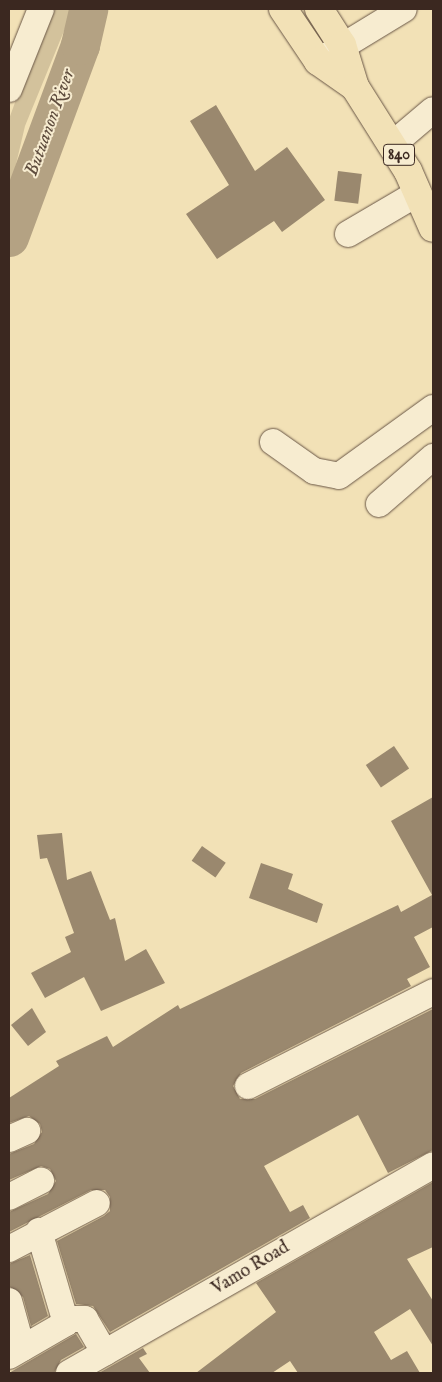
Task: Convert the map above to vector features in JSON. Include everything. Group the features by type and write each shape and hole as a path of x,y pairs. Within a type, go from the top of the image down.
{"highway":[{"name":"840","path":"283,9 318,61 355,87"},
{"name":"840","path":"319,9 342,45 355,87 392,144 428,211"}],"street":[{"path":"9,89 41,9"},
{"path":"318,61 404,9"},
{"path":"392,144 433,110"},
{"path":"348,234 428,211"},
{"path":"273,442 314,471 339,476 433,408"},
{"path":"379,504 433,457"},
{"path":"248,1086 433,992"},
{"name":"Vamo Road","path":"69,1373 433,1165"},
{"path":"9,1197 40,1181"},
{"path":"9,1249 39,1231 98,1203"},
{"path":"39,1231 67,1319"},
{"path":"9,1302 15,1352 67,1319 85,1319 105,1353"}],"shaded area":[{"path":"49,9 73,9 25,126 9,194 9,119"}],"building":[{"path":"216,105 255,171 287,147 325,200 282,232 274,221 217,259 186,214 229,185 190,121"},
{"path":"338,171 362,174 358,204 334,201"},
{"path":"394,746 409,768 381,787 366,765"},
{"path":"433,797 433,927 414,937 430,967 407,979 411,986 241,1073 233,1086 240,1099 255,1099 433,1009 433,1150 388,1173 358,1115 264,1166 290,1212 303,1205 310,1218 110,1332 93,1306 76,1304 57,1241 104,1216 110,1211 110,1197 105,1190 91,1190 9,1232 9,1212 48,1194 56,1181 50,1169 41,1166 9,1180 9,1154 34,1144 42,1132 40,1124 29,1116 9,1123 9,1098 59,1066 56,1061 107,1036 113,1047 178,1005 180,1009 398,905 401,912 432,895 391,821"},
{"path":"62,833 67,880 91,871 110,920 115,918 125,961 146,949 165,983 101,1011 84,977 45,998 31,973 71,952 65,937 74,933 47,858 40,859 37,835"},
{"path":"202,846 226,863 215,877 192,861"},
{"path":"261,863 293,874 288,889 323,904 317,923 249,898"},
{"path":"32,1008 46,1032 28,1046 11,1025"},
{"path":"433,1182 433,1247 407,1259 433,1301 433,1346 410,1309 374,1332 391,1360 407,1351 420,1373 298,1373 290,1361 272,1373 196,1373 276,1312 256,1283"},
{"path":"30,1255 48,1316 31,1326 23,1297 9,1286 9,1264"},
{"path":"76,1334 84,1347 61,1360 54,1373 9,1373"},
{"path":"143,1348 147,1354 139,1358 150,1373 99,1373"}],"waterway":[{"name":"Butuanon River","path":"9,237 80,45 88,9"}]}
